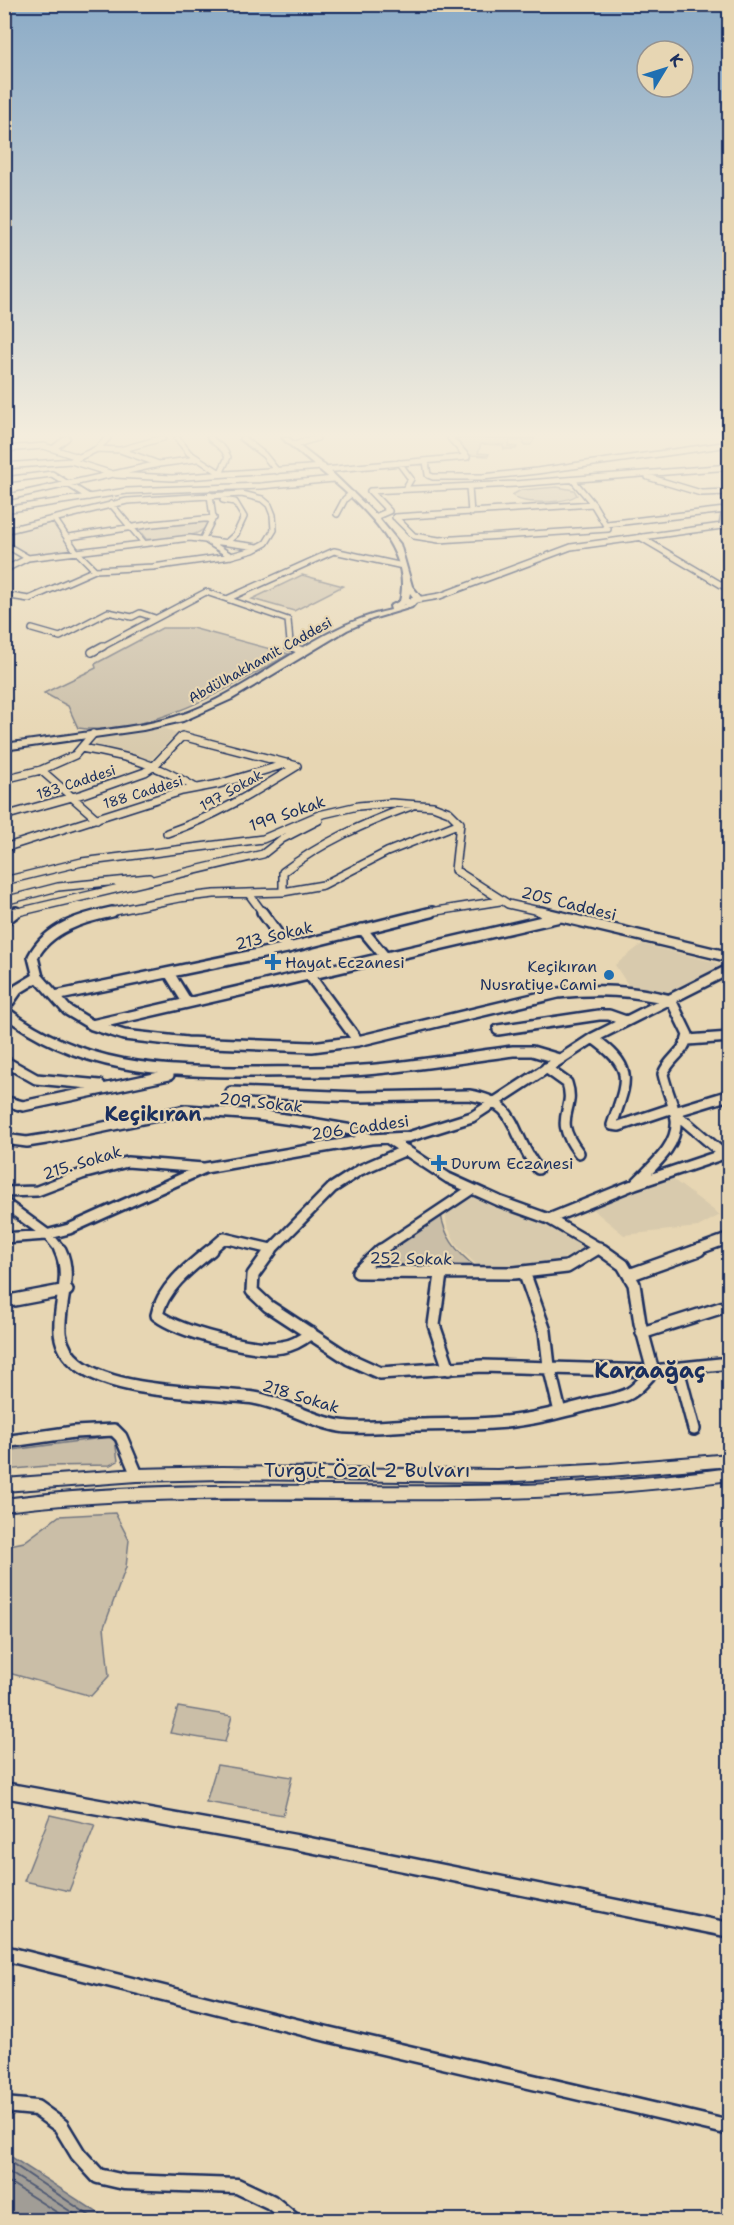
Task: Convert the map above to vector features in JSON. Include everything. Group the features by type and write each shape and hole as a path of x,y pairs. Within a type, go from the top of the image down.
{"highway":[{"name":"Turgut Özal 2 Bulvarı","path":"4,1485 137,1475 222,1473 496,1476 610,1470 729,1460"},
{"name":"Turgut Özal 2 Bulvarı","path":"4,1505 84,1496 169,1491 429,1493 556,1490 635,1485 729,1474"}],"main road":[{"path":"394,542 408,585 417,597 416,600"},
{"path":"404,605 408,585"},
{"name":"Abdülhakhamit Caddesi","path":"4,747 179,719 214,704 303,651 349,627 416,600"}],"street":[{"path":"72,542 94,570"},
{"path":"4,570 28,558 76,550 158,542"},
{"path":"209,542 231,556"},
{"path":"227,542 258,547"},
{"path":"4,594 23,600 34,598 94,570 153,567 231,556 267,542"},
{"name":"Abdülhakhamit Caddesi","path":"416,600 440,596 571,547 607,542"},
{"path":"649,542 729,590"},
{"path":"4,544 28,558"},
{"path":"227,599 305,562 334,551 403,566"},
{"path":"92,652 206,592 288,620 290,642 288,646 303,651"},
{"path":"32,629 60,637 108,612 132,617 140,613 155,618"},
{"path":"4,779 41,770 75,754 93,734"},
{"path":"154,766 182,736 290,763"},
{"path":"81,748 131,758 168,771 196,788"},
{"name":"188 Caddesi","path":"4,848 196,788 219,784 290,763"},
{"name":"197 Sokak","path":"167,833 199,822 256,793 297,766 290,763"},
{"name":"183 Caddesi","path":"4,816 72,797 145,772 154,766"},
{"path":"41,770 98,819"},
{"name":"199 Sokak","path":"4,881 82,862 263,839 312,817 340,809 381,804 416,804 449,812 460,823"},
{"path":"283,892 283,872 298,860 361,826 416,804"},
{"path":"4,921 16,912 263,854 282,839 339,812 340,809"},
{"path":"460,823 387,852 323,885 283,892 214,894 179,898 118,910 68,925 41,942 33,957 38,977 67,1010 92,1024 124,1035 187,1042 312,1047 358,1041 558,993 592,990 638,992 671,1000 688,1035 684,1051 664,1069 663,1074 677,1131 664,1152 635,1185"},
{"name":"205 Caddesi","path":"460,823 455,870 500,901 729,957"},
{"path":"4,901 39,890 86,882 160,879"},
{"path":"249,894 288,948"},
{"name":"213 Sokak","path":"55,996 288,948 458,906 500,901"},
{"path":"92,1024 310,976 560,916"},
{"path":"362,929 386,958"},
{"name":"206 Caddesi","path":"4,1238 46,1235 69,1229 205,1168 371,1139 408,1137 472,1117 592,1038 729,969"},
{"path":"169,973 187,1002"},
{"path":"310,976 358,1041"},
{"path":"38,977 27,980 16,990 4,1010 33,1034 80,1055 142,1068 183,1072 351,1071 513,1051 532,1051 559,1059"},
{"path":"498,1030 609,1014 626,1021"},
{"path":"688,1040 729,1037"},
{"path":"592,1038 614,1052 624,1064 626,1072 621,1100 612,1125 619,1126 729,1095"},
{"path":"4,1061 36,1079 109,1086"},
{"path":"546,1068 558,1074 570,1088 564,1119 565,1131 579,1153"},
{"path":"4,1101 23,1106 183,1072"},
{"path":"231,1092 381,1097 469,1095 494,1102 509,1113 523,1149 538,1169"},
{"name":"209 Sokak","path":"4,1139 27,1142 46,1139 186,1110 257,1115 306,1122 352,1130 371,1139"},
{"path":"673,1110 726,1153"},
{"path":"387,1138 448,1178 549,1219 599,1247 624,1265 634,1284 642,1332 653,1371"},
{"path":"406,1150 360,1170 332,1188 271,1249 253,1275 252,1291 268,1306 358,1365 380,1373 482,1366 549,1366 653,1371 729,1362"},
{"path":"549,1219 635,1185 726,1153"},
{"name":"215. Sokak","path":"4,1192 37,1191 82,1174 127,1162 205,1168"},
{"name":"252 Sokak","path":"472,1189 395,1240 362,1265 358,1272 441,1274 524,1272 567,1267 599,1247"},
{"name":"218 Sokak","path":"4,1203 57,1243 67,1266 67,1290 59,1307 58,1328 63,1346 76,1364 90,1373 109,1379 257,1398 334,1425 365,1428 506,1422 560,1412 632,1393 653,1371"},
{"path":"271,1249 224,1238 183,1276 158,1304 157,1315 168,1324 179,1328 212,1337 270,1347 296,1343 311,1333"},
{"path":"629,1275 729,1238"},
{"path":"524,1272 545,1331 549,1366 560,1412"},
{"path":"441,1274 434,1325 449,1369"},
{"path":"4,1302 67,1290"},
{"path":"642,1332 729,1305"},
{"path":"678,1368 694,1429"},
{"path":"4,1442 74,1432 114,1430 120,1437 137,1475"},
{"path":"4,1790 295,1842 729,1930"},
{"path":"4,1953 327,2034 729,2128"},
{"path":"4,2105 36,2108 61,2126 78,2154 98,2176 124,2182 237,2186 271,2202 293,2220"}],"shaded area":[{"path":"5,542 67,542 71,547 30,556"},
{"path":"302,575 343,586 294,611 252,599"},
{"path":"162,628 192,628 289,654 215,695 159,718 131,725 104,729 78,728 68,706 44,693 96,668 95,664"},
{"path":"161,726 176,734 151,760 86,748 103,737"},
{"path":"642,944 714,962 723,967 670,994 630,988 615,965"},
{"path":"671,1178 720,1215 698,1227 624,1235 591,1208 641,1187"},
{"path":"474,1197 545,1222 586,1245 584,1249 549,1265 520,1269 478,1266 457,1246 447,1225 445,1212 465,1199"},
{"path":"441,1214 452,1244 476,1267 459,1270 377,1267 373,1264 385,1251"},
{"path":"109,1437 115,1440 118,1461 110,1465 46,1466 5,1470 5,1451"},
{"path":"115,1513 129,1540 126,1567 104,1627 109,1676 91,1696 5,1672 5,1546 24,1542 59,1516"},
{"path":"178,1707 232,1716 225,1742 170,1733"},
{"path":"217,1765 292,1777 283,1815 206,1802"},
{"path":"50,1815 95,1825 69,1891 24,1881"}],"water":[{"path":"5,2156 10,2156 109,2220 5,2220"}],"place":[{"name":"Hayat Eczanesi","path":"273,962"},
{"name":"Keçikıran Nusratiye Cami","path":"609,975"},
{"name":"Durum Eczanesi","path":"439,1163"}],"district":[{"name":"Keçikıran","path":"153,1114"},
{"name":"Karaağaç","path":"650,1370"}]}
